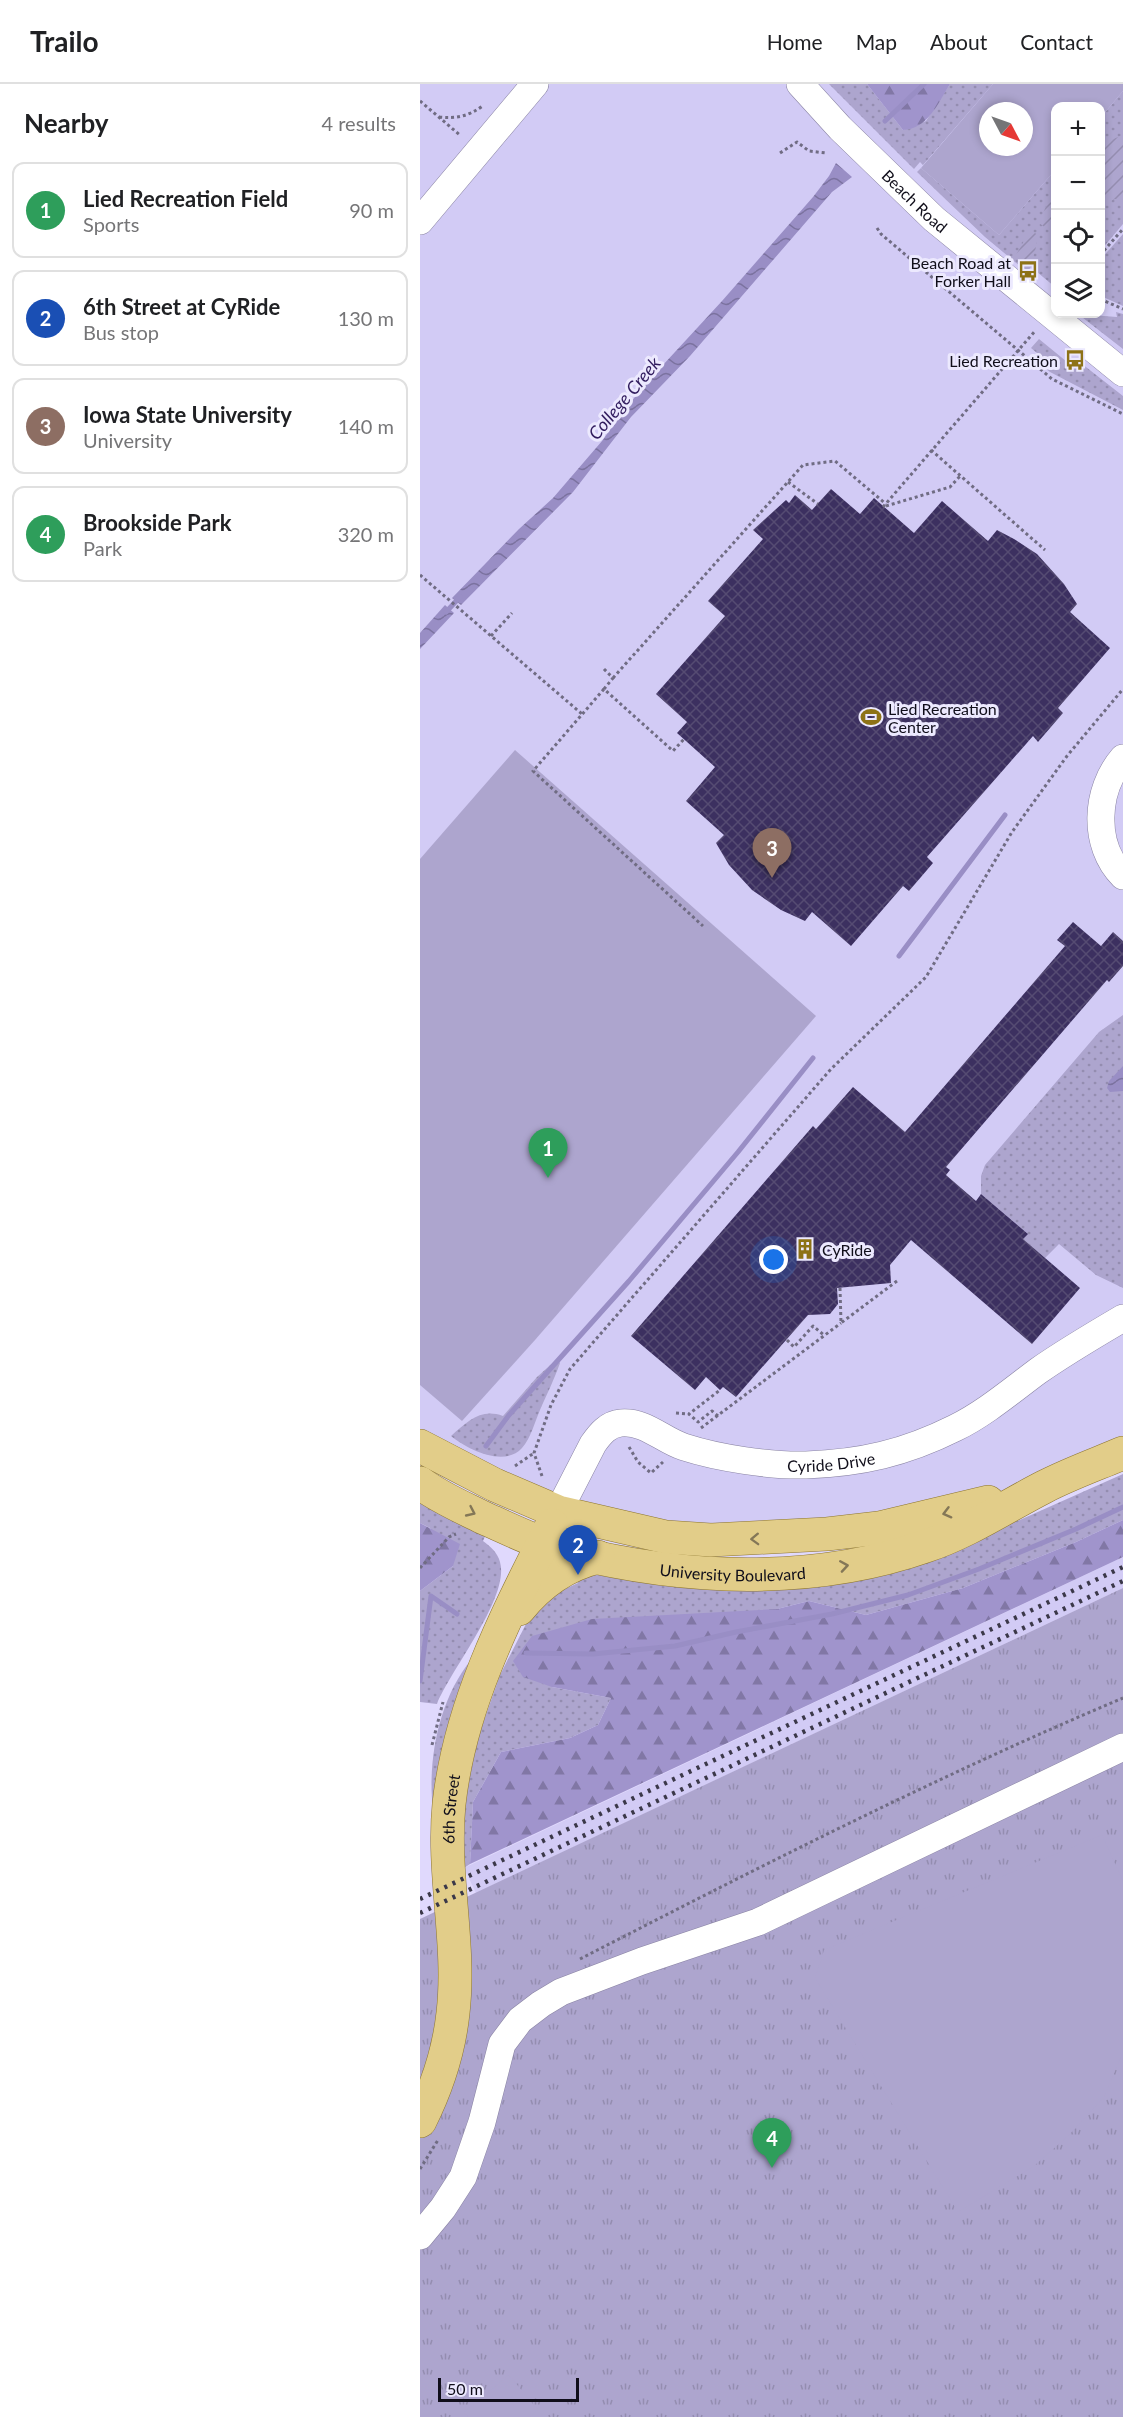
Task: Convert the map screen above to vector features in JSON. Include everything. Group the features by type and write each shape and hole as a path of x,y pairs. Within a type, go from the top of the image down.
{"main road":[{"name":"University Boulevard","path":"420,1446 495,1485 558,1512 666,1537 711,1540 757,1539 879,1528 1044,1487"},
{"name":"University Boulevard","path":"420,1483 452,1503 543,1543 598,1557 663,1569 735,1575 807,1571 889,1557 927,1546 975,1525 1044,1487 1123,1453"},
{"name":"6th Street","path":"431,2127 453,2012 454,1966 447,1852 454,1763 485,1666 558,1512"},
{"path":"502,1630 530,1595 550,1578 567,1567 598,1557"}],"street":[{"path":"420,221 535,84"},
{"name":"Beach Road","path":"801,84 840,128 934,219 1123,373"},
{"path":"1123,758 1107,783 1101,807 1101,831 1107,857 1123,876"},
{"name":"Cyride Drive","path":"558,1512 599,1434 610,1426 621,1423 638,1424 681,1446 716,1457 804,1465 866,1460 911,1447 956,1428 1040,1370 1123,1318"},
{"path":"420,2236 443,2208 463,2177 482,2122 502,2044 520,2020 541,2004 561,1992 642,1961 758,1922 1123,1747"}],"path":[{"path":"420,101 479,151"},
{"path":"438,117 452,118 470,115 484,105"},
{"path":"780,153 797,142 809,151 826,153"},
{"path":"877,228 880,234 1052,379 1123,414"},
{"path":"1105,250 1123,229"},
{"path":"1105,301 1123,309"},
{"path":"961,475 950,487 883,507 1037,328"},
{"path":"931,450 1046,550"},
{"path":"703,926 533,771 803,465 835,461 886,504"},
{"path":"788,482 818,504"},
{"path":"420,575 582,714"},
{"path":"491,636 512,613"},
{"path":"604,669 613,678"},
{"path":"604,689 673,751 684,739"},
{"path":"508,1469 534,1453 550,1405 570,1369 831,1069 926,977 1012,832 1066,756 1123,689"},
{"path":"694,1434 897,1281"},
{"path":"840,1288 842,1323"},
{"path":"794,1347 813,1326 825,1336"},
{"path":"787,1340 802,1353"},
{"path":"689,1414 720,1390"},
{"path":"676,1413 689,1414 698,1422 712,1411 718,1416"},
{"path":"625,1444 638,1462 651,1473"},
{"path":"534,1453 543,1482"},
{"path":"420,1569 449,1537 460,1532"},
{"path":"572,1963 713,1889 886,1804 1039,1733 1123,1698"},
{"path":"420,2169 431,2127"}],"shaded area":[{"path":"420,84 1123,84 1123,1453 935,1516 666,1537 420,1443"},
{"path":"1123,1557 1123,1588 476,1893 464,1868"}],"green space":[{"path":"829,84 867,84 903,130 926,121 950,84 993,84 923,165 920,162 914,169"},
{"path":"867,84 950,84 926,120 912,129 903,130"},
{"path":"993,84 1123,84 1123,91 1105,112 1105,102 1051,102 1051,175 999,235 921,168"},
{"path":"1123,91 1123,224 1105,245 1105,156 1105,112"},
{"path":"1123,135 1123,200 1115,199 1105,203 1105,144"},
{"path":"921,168 999,235 1051,175 1051,284 1031,267 1027,272 985,237 917,172"},
{"path":"1051,198 1050,231 1039,223"},
{"path":"1030,230 1038,235 1035,252 1031,260 1019,259 1016,255"},
{"path":"1123,234 1123,306 1105,298 1105,254"},
{"path":"1116,312 1123,314 1123,349 1083,318 1105,318 1105,316 1117,317"},
{"path":"1039,339 1072,366 1077,360 1123,396 1123,410 1050,372 1033,359 1037,353 1031,348"},
{"path":"515,750 816,1016 462,1421 420,1385 420,859"},
{"path":"1123,1015 1123,1288 1096,1275 1059,1244 1045,1258 1023,1239 1027,1233 981,1194 981,1176 985,1165 1099,1032"},
{"path":"557,1359 560,1363 530,1434 522,1448 514,1454 496,1456 486,1454 466,1446 451,1436 475,1417 488,1414 503,1416 537,1377"},
{"path":"1123,1474 1123,1520 1076,1542 963,1588 866,1615 809,1601 777,1609 552,1687 611,1698 598,1725 570,1738 501,1752 473,1802 470,1864 464,1868 465,1797 470,1760 500,1675 541,1600 578,1583 577,1575 915,1562 1022,1519"},
{"path":"420,1494 487,1532 483,1541 496,1553 500,1562 501,1577 488,1613 437,1704 420,1702 420,1591 453,1566 430,1528 420,1523"},
{"path":"1123,1520 1123,1557 470,1864 473,1802 501,1752 570,1738 598,1725 611,1698 552,1687 523,1677 513,1661 532,1636 592,1619 777,1609 809,1601 866,1615 963,1588 1076,1542"},
{"path":"420,1523 460,1544 453,1566 420,1591"},
{"path":"1123,1588 1123,2417 420,2417 420,1919"},
{"path":"471,1660 433,1809 434,1751 443,1711 460,1676"},
{"path":"1102,1835 1123,1881 1123,2052 1104,2097 1069,2135 1034,2166 958,2212 815,1978 824,1950"},
{"path":"509,2375 538,2410 530,2417 468,2417 464,2412"}],"water":[{"path":"836,163 852,177 832,192 690,356 631,417 573,492 461,605 452,598 519,529 553,498 602,441 651,378 813,197"},
{"path":"445,605 454,613 420,649 420,633"},
{"path":"1123,1066 1123,1091 1110,1092 1107,1088 1109,1081"}],"building":[{"name":"Lied Recreation Center","path":"831,489 860,514 874,498 914,533 942,501 988,541 997,530 1014,539 1037,554 1064,584 1077,604 1070,612 1110,648 1058,708 1063,713 1038,742 1033,736 927,857 933,863 909,891 903,886 851,946 812,912 805,921 781,910 752,890 729,865 716,843 724,835 686,801 715,767 677,733 687,722 656,694 725,616 708,601 763,539 753,530 786,500 789,503 795,495 812,510"},
{"name":"CyRide","path":"1073,922 1101,946 1113,932 1123,941 1123,966 1109,982 1107,980 946,1167 950,1170 946,1175 976,1201 981,1194 1028,1234 1023,1239 1080,1288 1032,1344 911,1240 890,1265 891,1283 837,1288 838,1304 830,1314 808,1315 736,1397 723,1387 720,1390 706,1377 695,1390 631,1336 813,1126 816,1129 853,1087 905,1132 1065,946 1057,940"}],"waterway":[{"name":"College Creek","path":"885,121 924,84"},
{"name":"College Creek","path":"446,612 460,597"},
{"path":"899,956 1005,815"},
{"path":"486,1446 509,1415 629,1281 738,1152 813,1058"},
{"path":"526,1653 593,1654 675,1646 832,1614 908,1595 979,1569 1123,1507"},
{"path":"420,1681 431,1596 457,1614"}],"railway":[{"path":"420,1899 1123,1567"},
{"path":"420,1913 1123,1581"}],"place":[{"name":"Beach Road at Forker Hall","path":"1028,271"},
{"name":"Lied Recreation","path":"1075,360"},
{"name":"Lied Recreation Center","path":"871,717"},
{"name":"Iowa State University","path":"772,878"},
{"name":"Lied Recreation Field","path":"548,1178"},
{"name":"CyRide","path":"805,1249"},
{"name":"6th Street at CyRide","path":"578,1575"},
{"name":"Brookside Park","path":"772,2168"}]}
